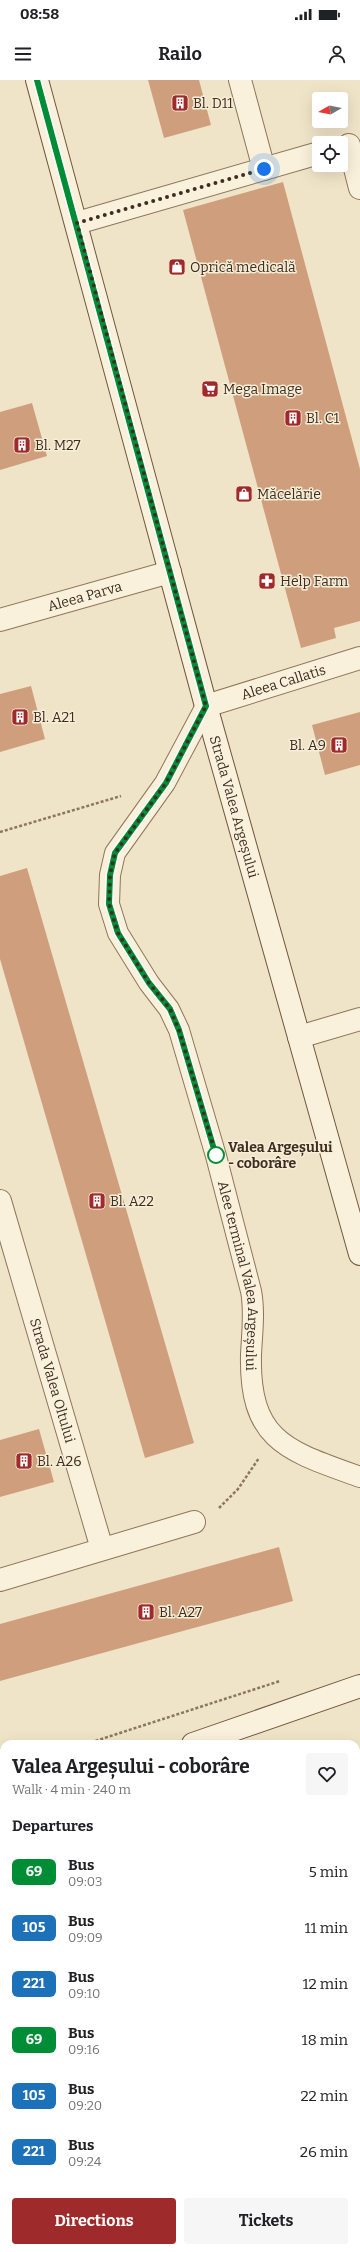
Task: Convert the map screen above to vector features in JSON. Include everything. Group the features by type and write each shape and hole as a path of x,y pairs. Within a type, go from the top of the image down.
{"main road":[{"name":"Strada Valea Argeșului","path":"37,80 77,223 206,706 360,1254"},
{"path":"240,80 264,169"},
{"path":"350,145 360,188"},
{"path":"77,223 312,155"},
{"name":"Aleea Parva","path":"0,620 170,572"},
{"name":"Aleea Callatis","path":"206,706 360,658"},
{"path":"299,1037 360,1019"},
{"name":"Strada Valea Oltului","path":"1,1206 102,1549"},
{"path":"0,1580 194,1522"},
{"path":"205,1740 360,1686"}],"lane":[{"name":"Alee terminal Valea Argeșului","path":"206,706 166,783 115,853 110,875 109,904 118,933 149,983 170,1009 179,1030 216,1156 252,1291 254,1309 251,1355 253,1397 260,1417 272,1435 292,1451 360,1477"}],"path":[{"path":"0,832 166,783"},
{"path":"194,1522 211,1514 238,1489 249,1476 272,1435"},
{"path":"98,1740 284,1680"}],"building":[{"name":"Bl. D11","path":"148,80 199,80 211,125 164,138"},
{"name":"Bl. C1","path":"283,182 360,469 360,621 334,628 336,638 301,648 183,210"},
{"name":"Bl. M27","path":"32,403 47,456 0,470 0,412"},
{"name":"Bl. A21","path":"31,686 45,739 0,752 0,694"},
{"name":"Bl. A9","path":"360,712 360,765 325,775 312,725"},
{"name":"Bl. A22","path":"27,868 194,1443 145,1458 0,959 0,876"},
{"name":"Bl. A26","path":"39,1429 54,1482 0,1497 0,1440"},
{"name":"Bl. A27","path":"279,1547 293,1601 0,1681 0,1624"}],"bus line":[{"name":"69","path":"37,80 77,223 206,706 166,783 115,853 110,875 109,904 118,933 149,983 170,1009 179,1030 216,1156"}],"place":[{"name":"Bl. D11","path":"180,103"},
{"name":"Oprică medicală","path":"177,267"},
{"name":"Mega Image","path":"210,389"},
{"name":"Bl. C1","path":"293,418"},
{"name":"Bl. M27","path":"22,445"},
{"name":"Măcelărie","path":"244,494"},
{"name":"Help Farm","path":"267,581"},
{"name":"Bl. A21","path":"20,717"},
{"name":"Bl. A9","path":"339,745"},
{"name":"Valea Argeșului - coborâre","path":"216,1155"},
{"name":"Bl. A22","path":"97,1201"},
{"name":"Bl. A26","path":"24,1461"},
{"name":"Bl. A27","path":"146,1612"}],"route":[{"path":"216,1155 179,1030 170,1009 149,983 118,933 109,904 110,875 115,853 166,783 206,706 77,223 264,169"}]}
